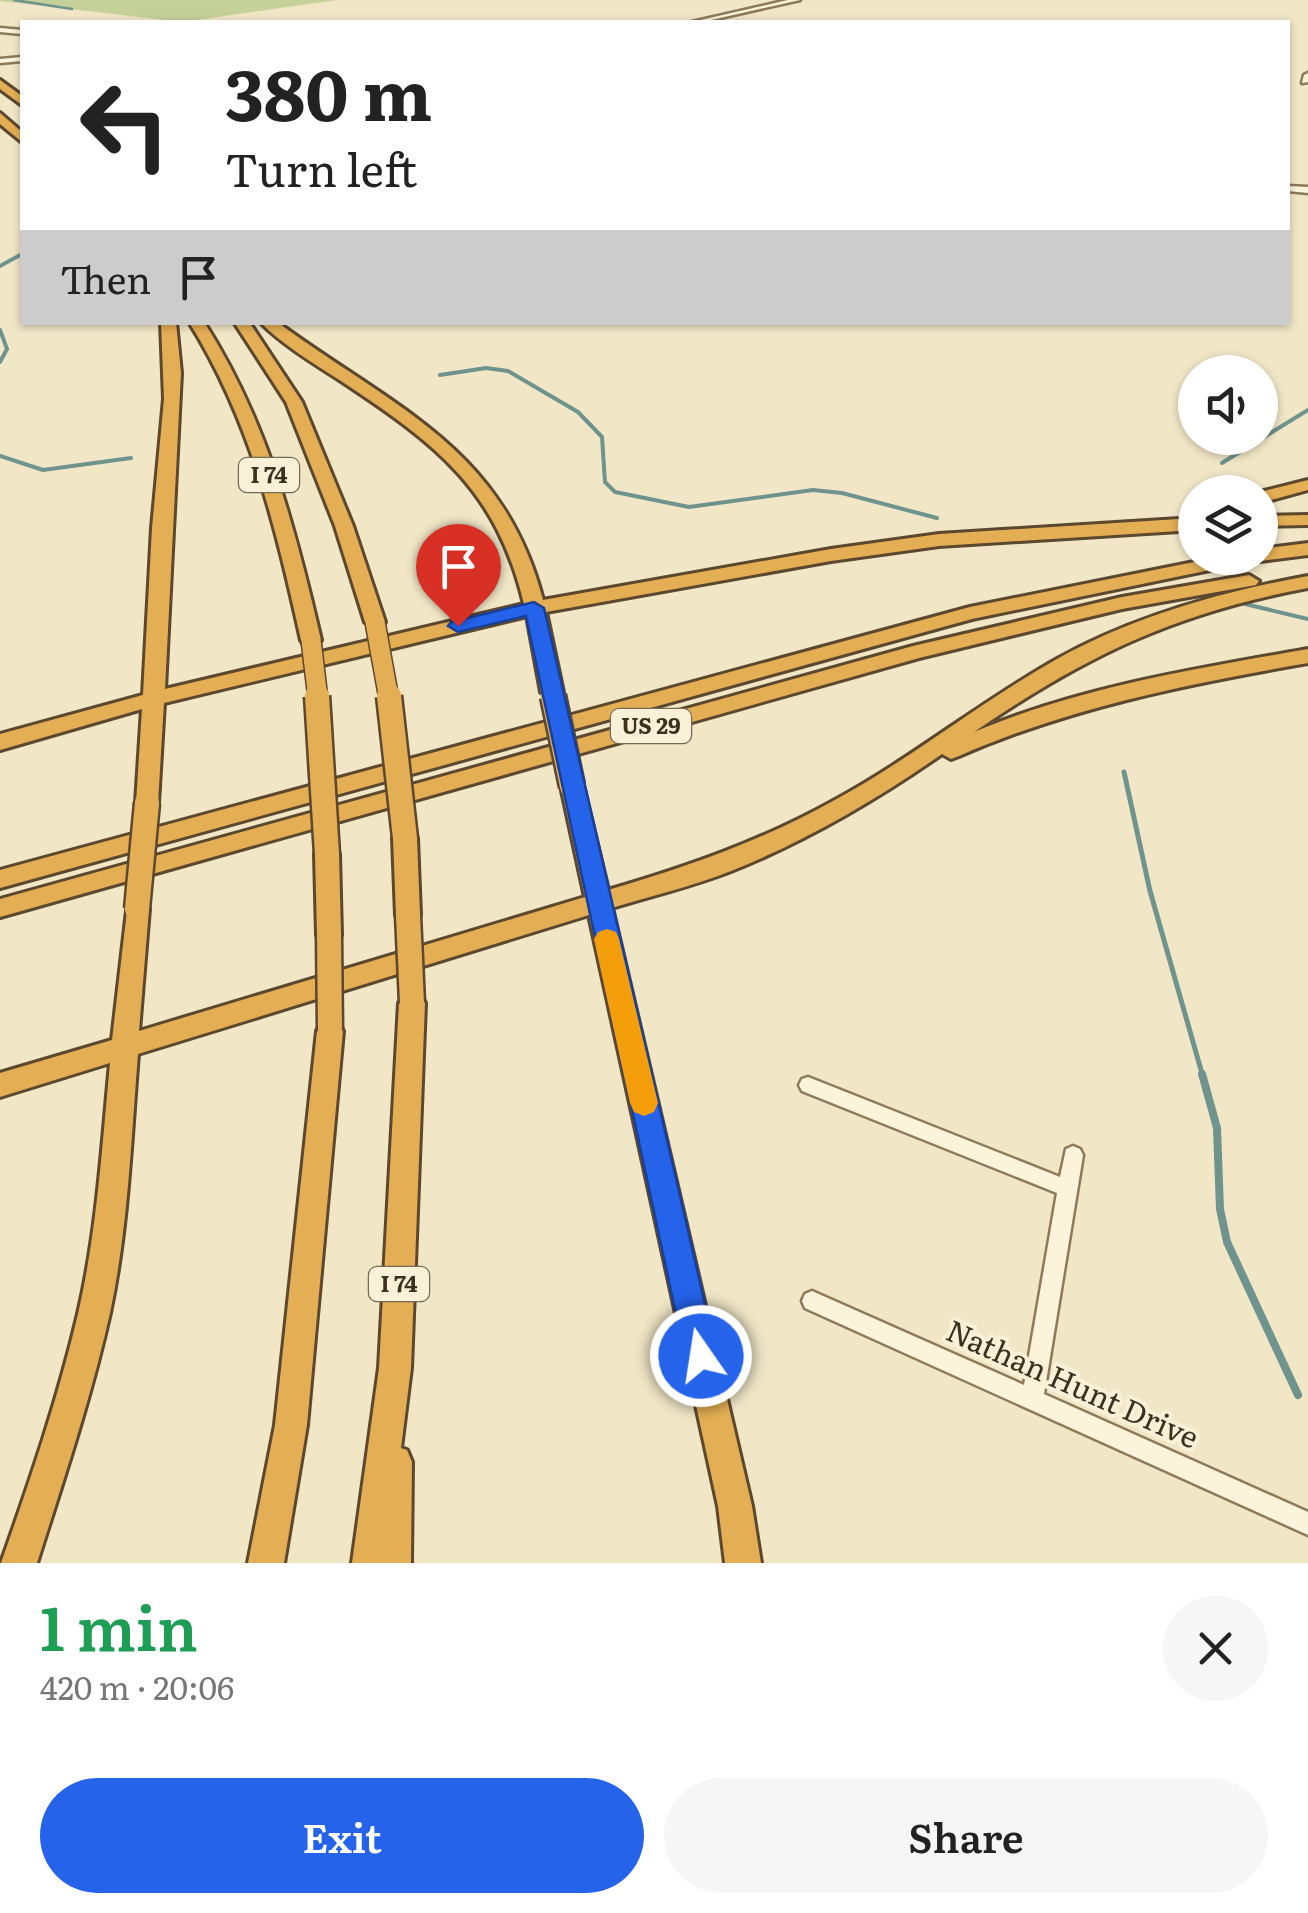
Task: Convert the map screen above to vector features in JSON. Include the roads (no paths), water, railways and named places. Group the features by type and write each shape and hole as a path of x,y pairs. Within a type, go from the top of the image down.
{"highway":[{"path":"0,82 20,100"},
{"path":"0,117 20,136"},
{"path":"19,1563 62,1434 94,1312 108,1236 156,698 160,530 174,358 168,325"},
{"name":"I 74","path":"198,325 212,344 254,429 286,529 311,640 323,748 330,1032 291,1425 266,1563"},
{"name":"I 74","path":"243,325 294,402 344,526 375,622 392,714 405,838 412,1003 395,1368 370,1563"},
{"path":"271,325 416,424 464,466 494,504 518,549 731,1487 743,1563"},
{"path":"1278,493 1308,484"},
{"path":"1052,531 1178,514"},
{"path":"1278,521 1308,520"},
{"path":"0,742 156,698 534,608 831,555 939,540 1178,525"},
{"path":"1278,553 1308,549"},
{"name":"US 29","path":"0,878 970,613 1178,570"},
{"name":"US 29","path":"0,908 1001,630 1185,589 1308,574"},
{"path":"0,1085 719,866 802,830 876,787 1064,664 1125,634 1254,591 1308,582"},
{"path":"876,787 1042,713 1164,681 1308,656"},
{"path":"393,1563 395,1368"}],"street":[{"path":"715,20 744,17 797,0"},
{"path":"808,1085 1066,1188"},
{"path":"1032,1399 1073,1155"},
{"name":"Nathan Hunt Drive","path":"812,1301 1308,1524"}],"waterway":[{"path":"14,0 72,9"},
{"path":"0,266 20,255"},
{"path":"0,330 7,349 0,362"},
{"path":"440,375 486,368 508,371 578,412 602,437 605,482 615,492 689,507 813,490 842,493 937,518"},
{"path":"1222,463 1308,410"},
{"path":"0,456 43,470 131,458"},
{"path":"1245,604 1308,619"},
{"path":"1124,772 1150,891 1203,1077"},
{"path":"1202,1074 1217,1128 1220,1209 1227,1242 1298,1395"}]}
